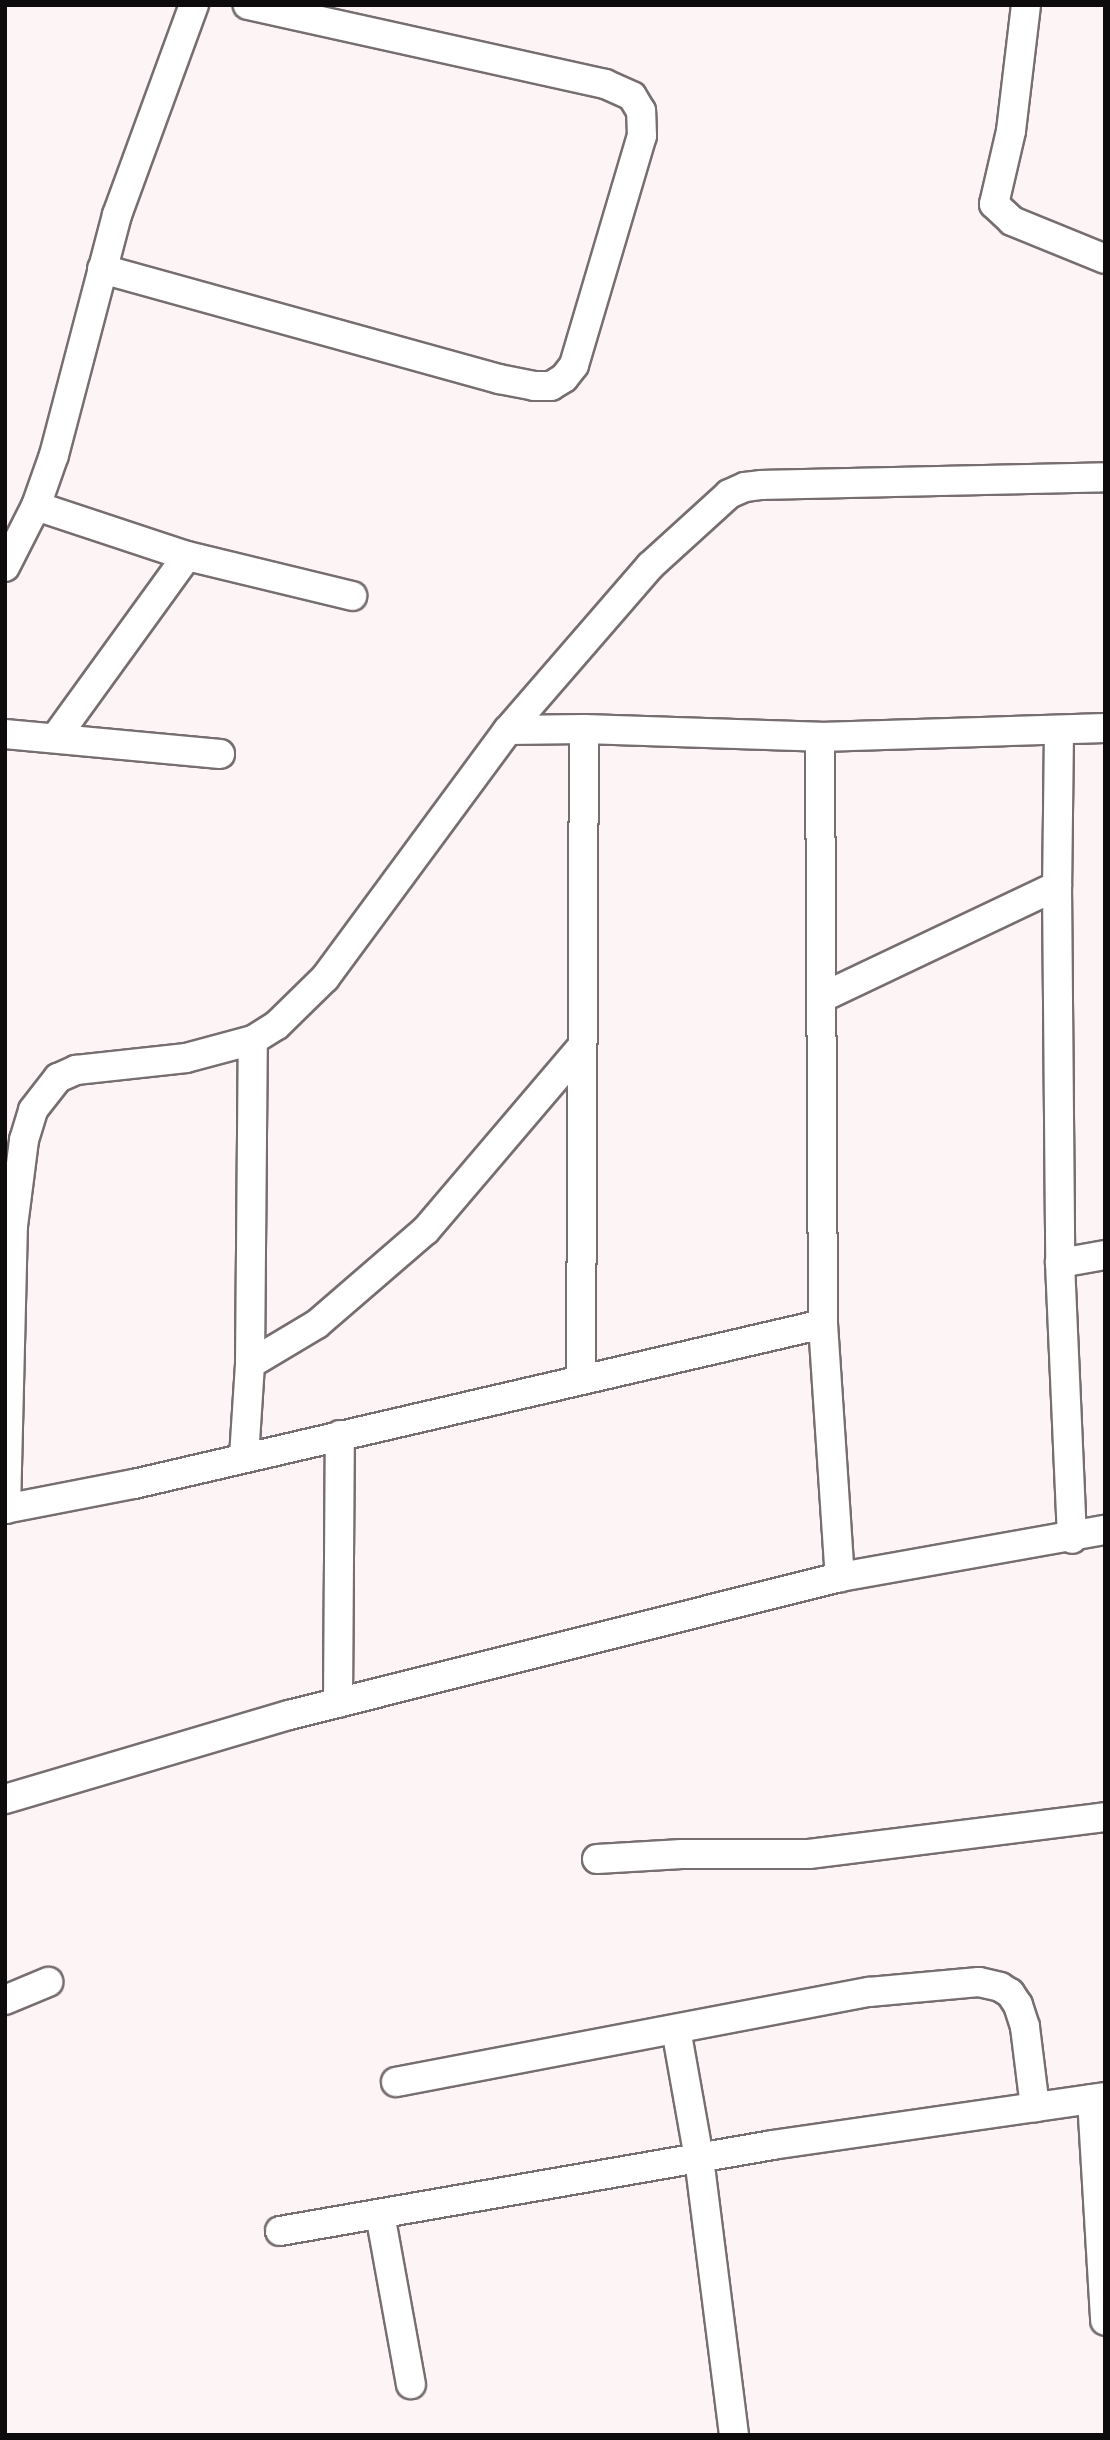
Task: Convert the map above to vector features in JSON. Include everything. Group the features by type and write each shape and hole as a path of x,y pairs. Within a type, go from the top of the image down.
{"street":[{"path":"5,567 36,506 54,455 117,215 194,5"},
{"path":"102,269 511,382 551,386 564,379 574,365 642,135 641,111 632,96 605,84 248,5"},
{"path":"1026,5 1011,131 994,204 1012,221 1105,259"},
{"path":"823,1324 581,1378 134,1484 5,1509 9,1227 24,1140 33,1110 58,1078 76,1070 186,1058 253,1040 277,1025 325,978 508,730 650,566 729,494 745,487 1105,477"},
{"path":"36,506 187,556 352,596"},
{"path":"56,737 187,556"},
{"path":"508,730 584,729 820,737 1105,728"},
{"path":"581,1378 584,729"},
{"path":"1059,731 1057,886 1060,1263 1072,1539"},
{"path":"5,734 220,754"},
{"path":"820,737 823,1324 840,1577"},
{"path":"822,997 1057,886"},
{"path":"244,1457 250,1364 253,1040"},
{"path":"250,1364 317,1324 426,1230 581,1048"},
{"path":"1060,1263 1105,1255"},
{"path":"338,1703 340,1435"},
{"path":"5,1799 338,1703 840,1577 1072,1539 1105,1530"},
{"path":"597,1859 682,1854 809,1854 1105,1817"},
{"path":"5,2000 48,1982"},
{"path":"396,2082 869,1992 979,1982 1000,1987 1010,1993 1018,2005 1025,2027 1035,2107"},
{"path":"676,2029 699,2158 734,2435"},
{"path":"280,2231 699,2158 1098,2098 1105,2321"},
{"path":"380,2214 411,2384"}]}
